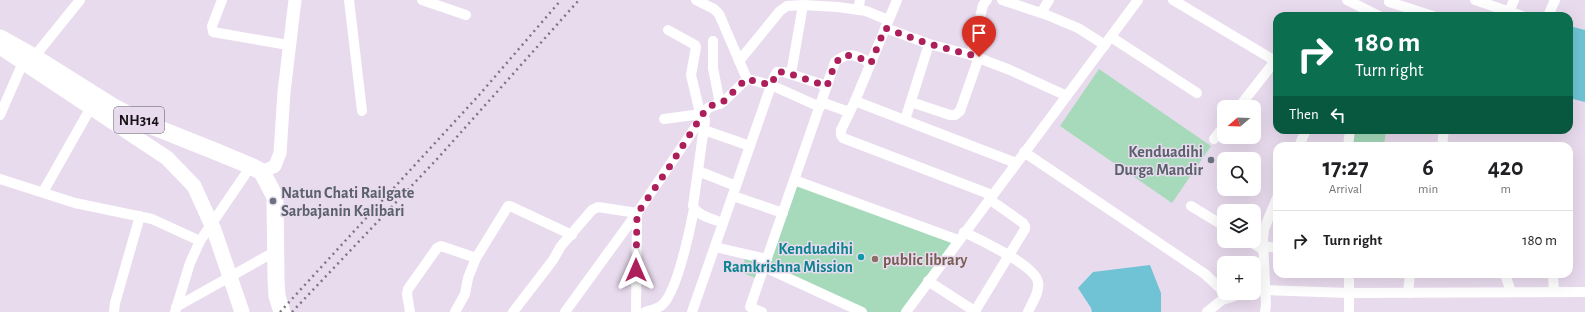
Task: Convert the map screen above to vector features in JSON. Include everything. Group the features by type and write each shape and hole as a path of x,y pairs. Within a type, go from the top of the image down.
{"highway":[{"name":"NH314","path":"0,38 31,55 97,97 142,122 256,169"},
{"path":"256,169 275,197 277,296 282,312"}],"main road":[{"path":"0,47 166,158 194,186 214,230 242,312"}],"street":[{"path":"0,115 31,55 80,0"},
{"path":"222,0 212,26 214,32 288,45"},
{"path":"175,310 190,263 200,242 256,169 275,166 280,153 288,45 295,0"},
{"path":"349,0 362,111"},
{"path":"422,0 466,15"},
{"path":"696,0 714,9 719,14 746,79"},
{"path":"897,0 855,101 841,130 841,135 843,138 991,197 1025,226 1024,233 1008,255 975,312 928,282"},
{"path":"911,102 950,115 957,114 960,111 975,56 985,0"},
{"path":"1002,0 1078,28 1108,41 1197,93"},
{"path":"1041,14 1049,0"},
{"path":"909,311 961,236 1138,0"},
{"path":"1173,0 1273,59"},
{"path":"1347,0 1371,12"},
{"path":"1475,0 1509,12 1514,0"},
{"path":"1550,12 1555,0"},
{"path":"1386,12 1390,1 1422,12"},
{"path":"791,74 803,5"},
{"path":"739,61 780,11 787,6 859,5 874,13 887,24 929,44 975,56 1067,96"},
{"path":"645,312 660,307 667,299 673,286 686,245 694,209 693,202 705,120 702,116 691,76 696,47 668,30"},
{"path":"713,40 713,68 720,104"},
{"path":"905,120 929,44"},
{"path":"762,312 750,307 835,62 844,56 854,55 871,63"},
{"path":"1245,100 1273,65"},
{"path":"692,312 771,85 777,72 784,72 827,86"},
{"path":"565,312 637,214 708,108 720,104 746,79"},
{"path":"746,79 771,85 821,104 849,112"},
{"path":"43,192 97,97"},
{"path":"855,101 1016,163"},
{"path":"664,119 702,116"},
{"path":"704,130 750,146"},
{"path":"1214,139 1217,135"},
{"path":"1024,152 1208,277 1217,286"},
{"path":"698,171 734,191 783,213"},
{"path":"0,179 76,202 152,219 200,242"},
{"path":"794,180 961,236 1008,255 1035,275 1038,282 1038,290 1028,312"},
{"path":"455,312 464,294 468,278 476,258 508,206 572,235"},
{"path":"1191,206 1217,222"},
{"path":"513,312 553,260 561,246 595,208 637,214"},
{"path":"1265,312 1266,290 1264,229 1273,208"},
{"path":"694,209 699,213 723,223"},
{"path":"636,312 637,214"},
{"path":"114,312 115,303 140,216"},
{"path":"410,312 407,294 408,289 437,248 441,246 476,258"},
{"path":"715,247 765,263 862,312"},
{"path":"1261,247 1273,248"},
{"path":"175,310 276,250"},
{"path":"1349,278 1349,312"},
{"path":"1408,293 1410,278"},
{"path":"1506,278 1511,292"},
{"path":"1553,278 1554,292"},
{"path":"1261,290 1349,293 1585,292"},
{"path":"1207,312 1222,300"},
{"path":"744,312 752,301"}],"green space":[{"path":"1099,69 1211,146 1172,203 1060,126"},
{"path":"1352,134 1386,134 1384,142 1352,142"},
{"path":"796,184 961,243 908,312 867,312 768,265"},
{"path":"745,256 765,261 758,279 743,273"}],"water":[{"path":"1573,27 1585,30 1585,102 1573,99"},
{"path":"1150,265 1161,293 1161,312 1092,312 1078,288 1093,272"}],"railway":[{"path":"280,312 480,94 561,0"},
{"path":"292,312 438,158 579,0"}],"place":[{"name":"Kenduadihi Durga Mandir","path":"1211,160"},
{"name":"Natun Chati Railgate Sarbajanin Kalibari","path":"273,201"},
{"name":"Kenduadihi Ramkrishna Mission","path":"861,257"},
{"name":"public library","path":"875,259"}],"route":[{"path":"636,270 637,214 688,139 706,109 710,106 723,102 746,79 771,85 777,72 784,72 827,86 835,62 840,58 854,55 871,63 885,28 929,44 979,57"}]}
